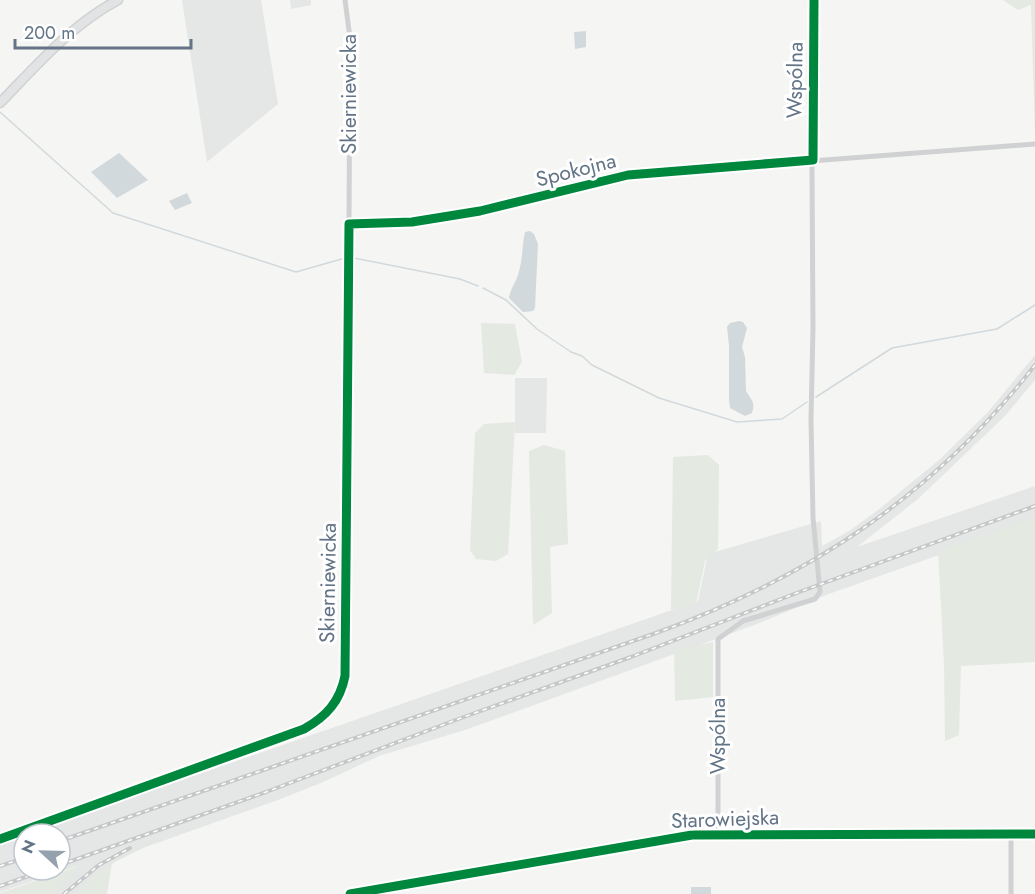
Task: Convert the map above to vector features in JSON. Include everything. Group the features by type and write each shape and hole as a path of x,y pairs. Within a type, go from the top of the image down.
{"main road":[{"path":"0,103 68,36 118,0"}],"street":[{"name":"Skierniewicka","path":"0,838 304,729 327,714 342,690 345,676 350,38 345,0"},
{"name":"Wspólna","path":"718,834 718,639 743,621 815,599 819,595 813,518 814,0"},
{"name":"Spokojna","path":"349,224 412,222 468,213 628,175 1035,144"},
{"name":"Starowiejska","path":"350,894 666,838 718,834 1035,834"},
{"path":"1011,834 1011,894"},
{"path":"399,885 399,894"}],"shaded area":[{"path":"182,0 261,0 278,104 207,162"},
{"path":"290,0 311,0 311,5 291,9"},
{"path":"1003,0 1035,0 1035,136 1031,5 1018,10"},
{"path":"586,31 586,47 575,49 574,32"},
{"path":"119,153 148,180 117,198 91,172"},
{"path":"187,193 192,203 175,210 169,201"},
{"path":"530,231 534,234 538,244 535,308 533,311 523,312 509,298 518,275 525,232"},
{"path":"743,322 747,328 742,347 745,357 746,391 753,406 752,413 745,416 730,408 729,400 727,327 730,323"},
{"path":"481,323 515,324 522,362 514,375 484,373"},
{"path":"1035,355 1035,380 1005,416 918,499 857,547 1035,486 1035,521 826,595 757,624 465,730 379,756 278,800 143,848 106,869 85,894 49,894 61,882 72,882 72,871 77,866 72,868 72,822 61,822 698,601 708,554 821,521 822,546 849,531 878,510 939,460 988,412"},
{"path":"515,378 547,378 546,433 515,433"},
{"path":"515,422 508,554 496,561 476,559 470,550 475,433 484,424"},
{"path":"544,445 565,451 568,544 550,547 552,613 533,625 529,451"},
{"path":"708,455 719,465 718,549 705,561 696,604 671,610 673,457"},
{"path":"1035,518 1035,662 961,666 959,735 945,741 944,664 938,551"},
{"path":"713,642 713,697 675,701 674,650"},
{"path":"12,839 12,882 30,882 0,892 0,843"},
{"path":"112,863 107,894 75,894 93,876"},
{"path":"32,882 64,882 52,894 0,893"},
{"path":"691,887 711,887 711,894 691,894"}],"waterway":[{"path":"0,112 113,213 296,272 345,258"},
{"path":"354,258 460,279 478,286"},
{"path":"483,288 506,300 537,329 571,352 659,398 737,422 782,419 807,402"},
{"path":"816,397 892,348 997,329 1035,305"}],"railway":[{"path":"72,837 656,633 766,586 817,558 865,527 911,492 955,454 996,412 1035,365"},
{"path":"72,861 266,792 1035,506"},
{"path":"64,894 99,865 130,848"},
{"path":"0,866 12,862"},
{"path":"0,886 12,882"}],"cycle path":[{"path":"0,839 304,729 326,713 340,693 345,676 349,224 412,222 480,211 628,175 813,160 814,0"},
{"path":"350,894 692,835 1035,834"}]}
